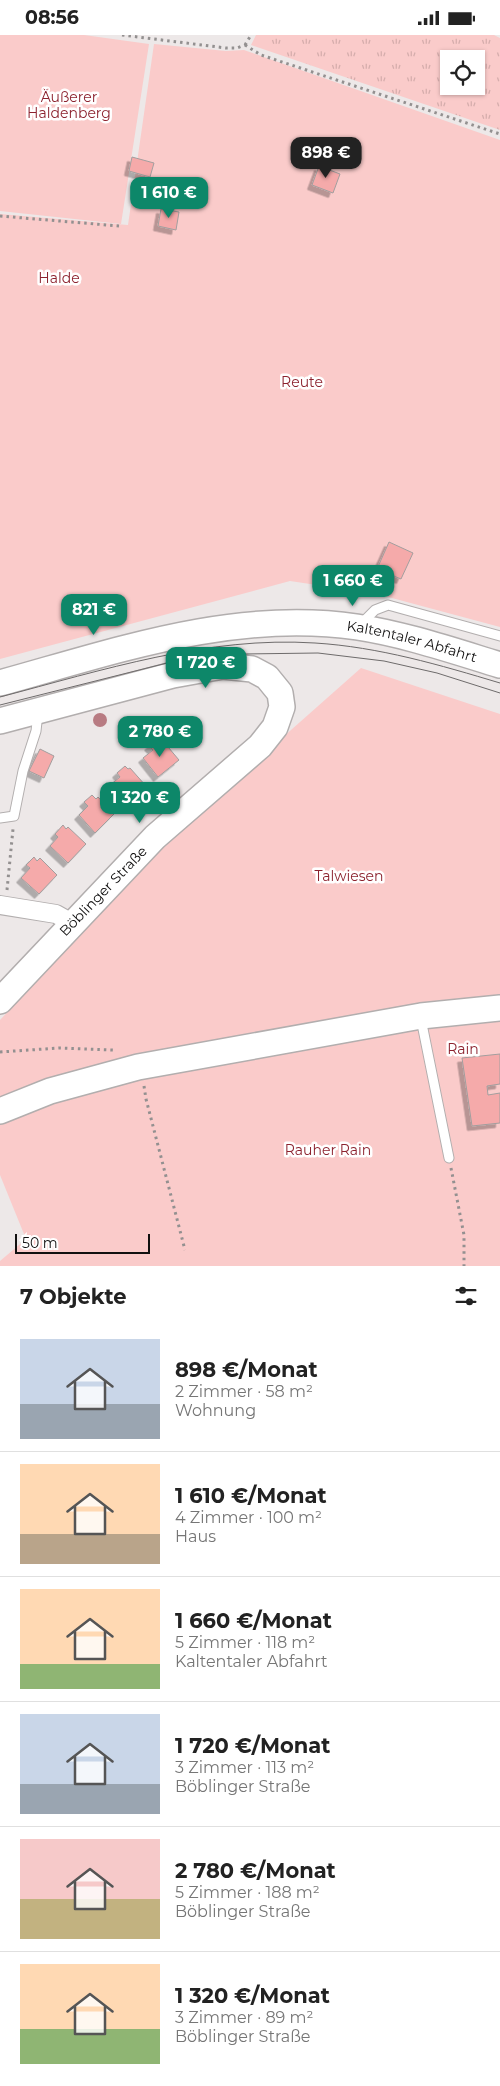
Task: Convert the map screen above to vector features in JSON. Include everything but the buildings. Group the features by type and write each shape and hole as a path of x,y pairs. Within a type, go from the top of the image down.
{"main road":[{"name":"Kaltentaler Abfahrt","path":"0,683 152,641 198,631 273,624 318,623 358,627 444,648 500,665"},
{"name":"Böblinger Straße","path":"0,721 173,675 223,666 252,669 267,677 280,693 282,707 275,727 260,746 155,837 0,1001"},
{"path":"0,1111 50,1091 140,1067 421,1016 500,1008"}],"street":[{"path":"3,905 56,914 72,923"}],"lane":[{"path":"358,627 375,611 388,605 500,636"},
{"path":"0,818 14,815 23,771 36,731 39,710"},
{"path":"421,1016 449,1158"}],"path":[{"path":"122,35 226,49 244,45 251,35"},
{"path":"244,45 261,55 500,134"},
{"path":"0,215 119,226"},
{"path":"3,905 10,868 14,815"},
{"path":"0,1052 59,1048 120,1051 140,1067 146,1099 185,1250"},
{"path":"449,1158 464,1235 464,1266"}],"green space":[{"name":"Äußerer Haldenberg","path":"0,35 84,35 149,44 121,224 0,211"},
{"path":"256,35 494,35 500,38 500,130 251,45"},
{"name":"Reute","path":"154,44 226,51 244,50 500,140 500,627 377,594 290,581 0,659 0,214 128,225"},
{"path":"361,668 500,714 500,1266 0,1266 0,1261 26,1239 0,1175 0,1020 162,844"}],"tram line":[{"path":"0,697 156,657 195,650 275,642 315,643 362,648 432,663 500,683"},
{"path":"0,705 167,663 243,654 318,653 384,661 437,673 500,693"}],"park label":[{"name":"Halde","path":"59,278"},
{"name":"Talwiesen","path":"349,876"},
{"name":"Rain","path":"463,1049"},
{"name":"Rauher Rain","path":"328,1150"}]}
